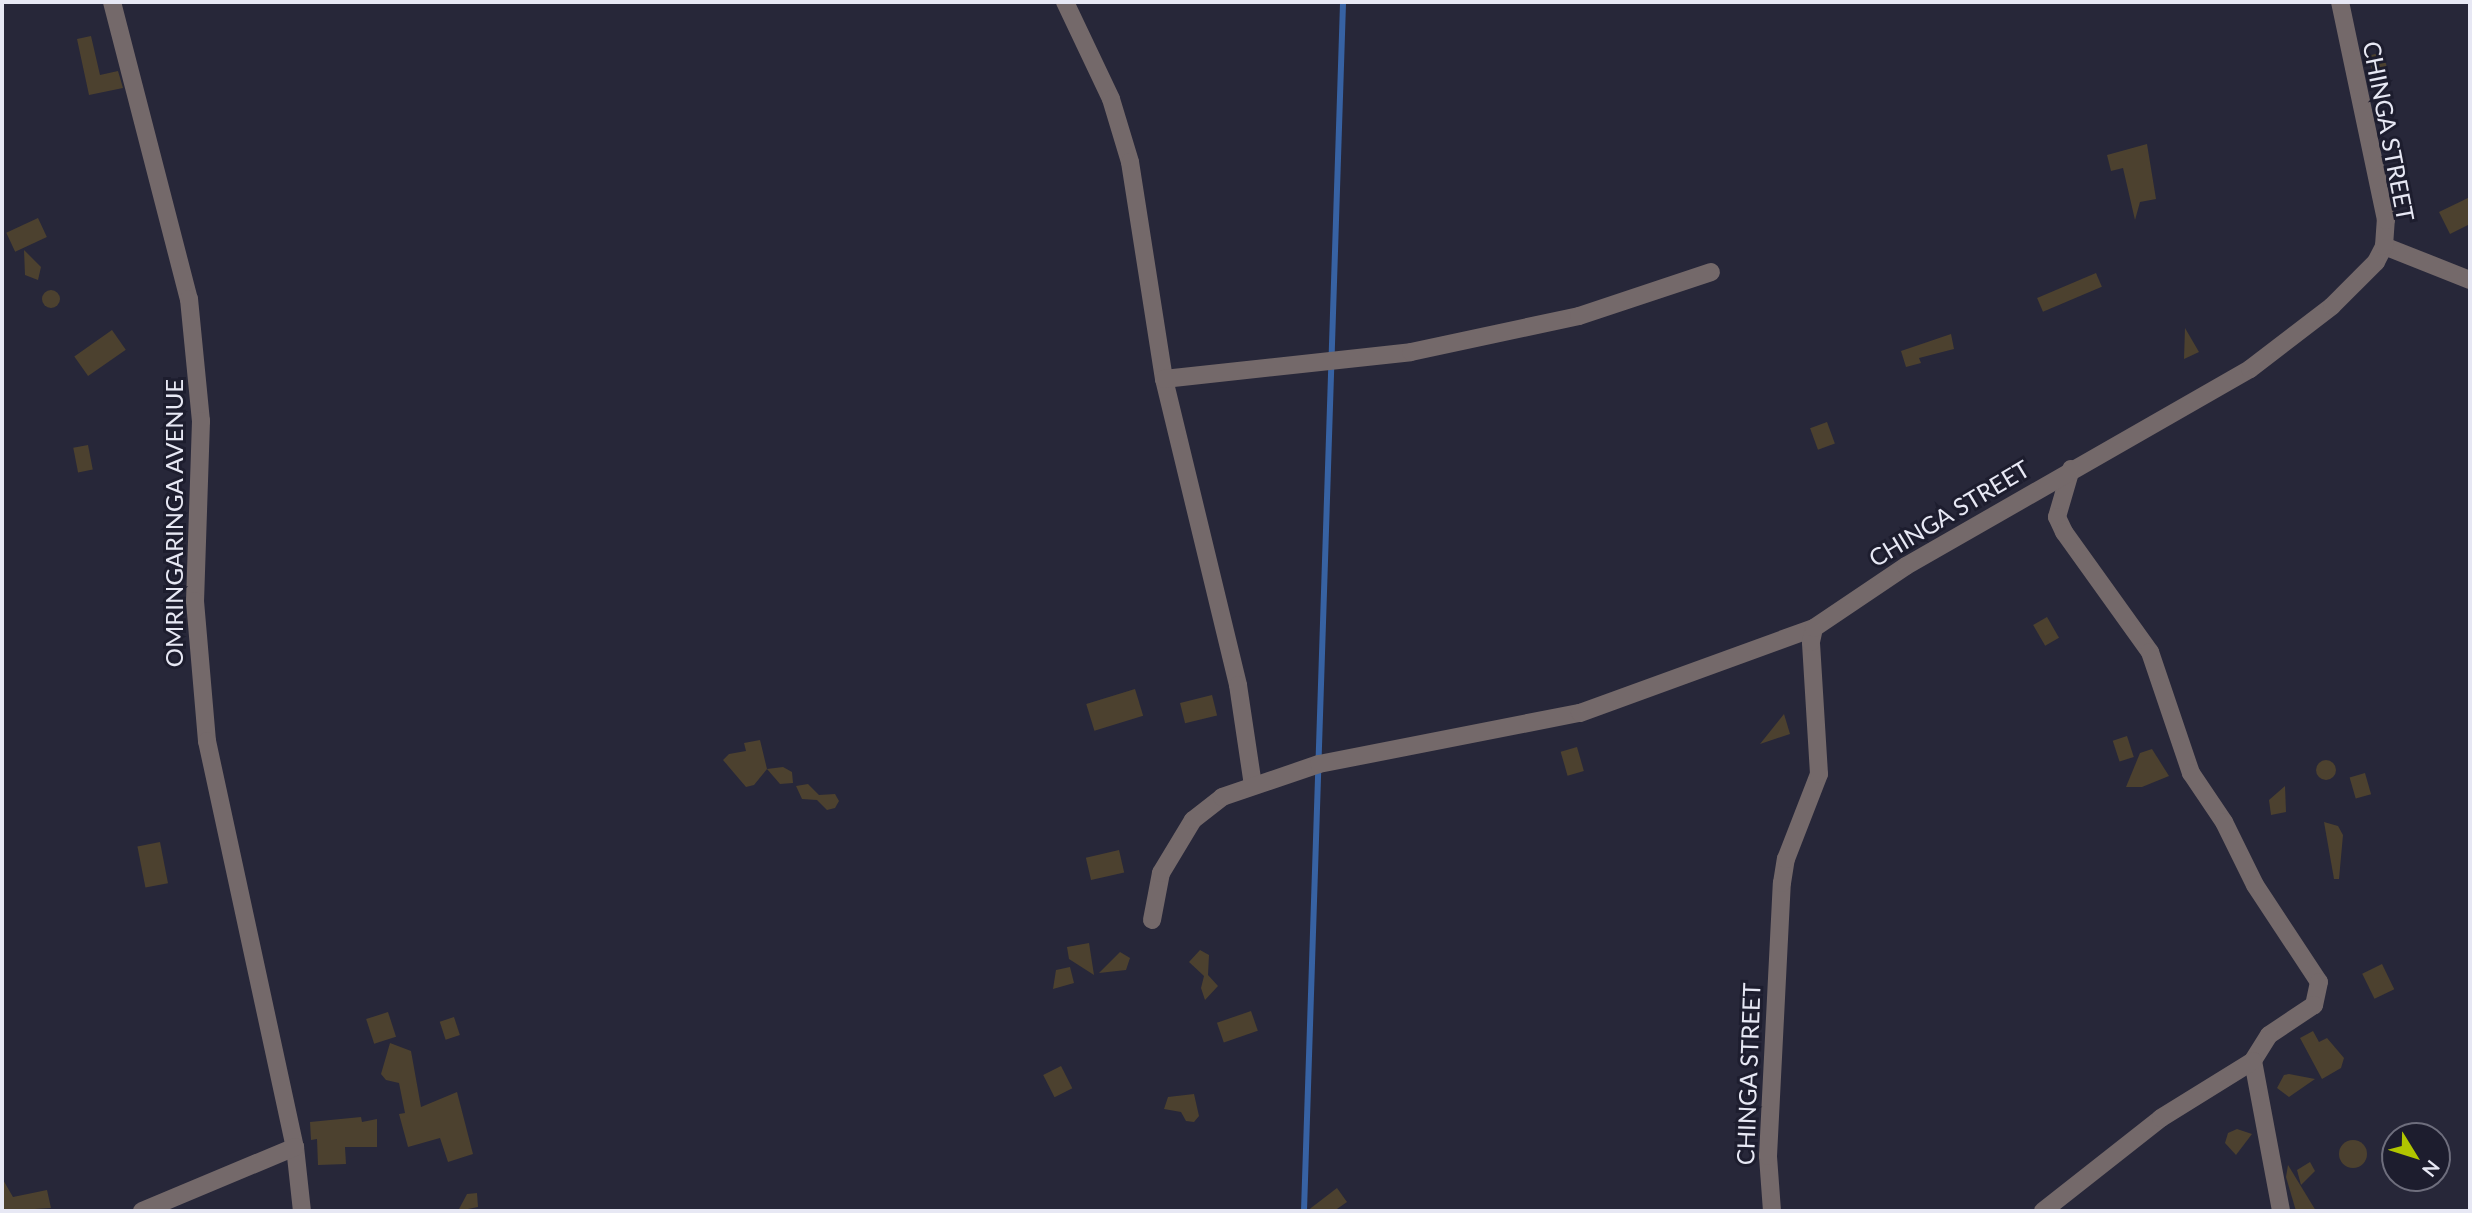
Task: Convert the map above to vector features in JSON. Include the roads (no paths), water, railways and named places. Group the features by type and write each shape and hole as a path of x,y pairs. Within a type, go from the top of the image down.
{"street":[{"name":"OMRINGARINGA AVENUE","path":"112,2 189,299 201,421 195,601 207,741 295,1147 302,1211"},
{"path":"1065,2 1111,99 1130,162 1164,379 1238,685 1252,785"},
{"name":"CHINGA STREET","path":"1772,1211 1768,1156 1782,883 1786,859 1819,774 1811,642 1814,628 1906,566 2261,362 2351,289 2384,246 2382,199 2340,2"},
{"path":"2384,246 2470,280"},
{"path":"1164,379 1410,352 1579,316 1711,272"},
{"path":"2043,1211 2161,1118 2253,1061 2269,1035 2314,1005 2319,982 2255,885 2224,822 2191,773 2150,652 2064,532 2057,517 2071,469"},
{"path":"1152,920 1161,873 1193,820 1222,797 1252,785 1368,753 1580,713 1814,628"},
{"path":"2253,1061 2281,1211"},
{"path":"142,1211 295,1147"}],"waterway":[{"path":"1304,1211 1343,2"}]}
